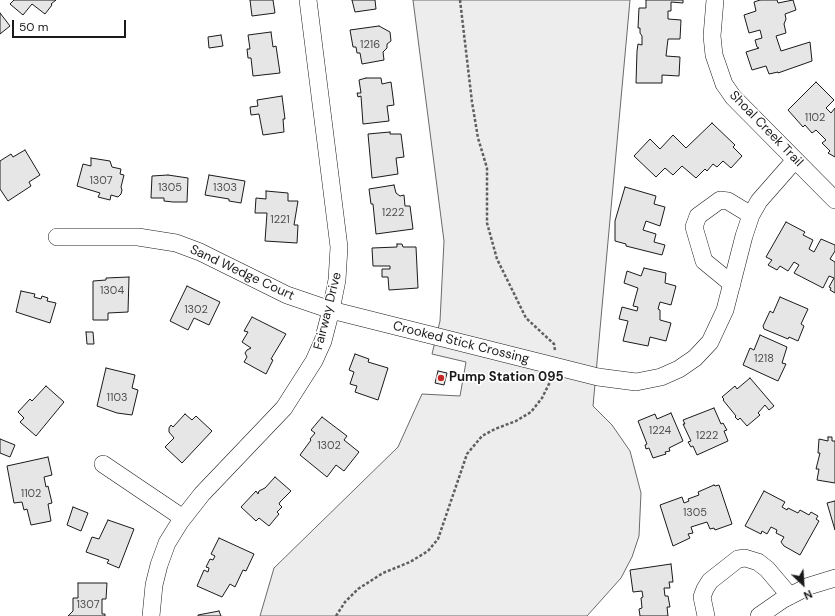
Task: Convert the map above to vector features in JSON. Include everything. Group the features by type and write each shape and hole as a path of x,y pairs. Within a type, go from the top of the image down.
{"street":[{"name":"Fairway Drive","path":"151,616 154,585 167,543 183,518 202,494 284,408 314,361 322,341 330,310 337,280 339,247 308,0"},
{"name":"Shoal Creek Trail","path":"715,0 712,36 714,55 724,84 733,97 835,200"},
{"name":"Crooked Stick Crossing","path":"330,310 598,376 636,382 661,377 679,369 705,348 718,327 732,284 751,215 759,201 795,160"},
{"path":"732,284 704,261 694,228 698,216 720,200 728,201 751,215"},
{"name":"Sand Wedge Court","path":"57,237 138,237 176,244 200,252 287,295 330,310"},
{"path":"103,464 183,518"},
{"path":"706,616 702,597 705,589 710,582 738,559 745,558 758,562 790,596"},
{"path":"759,616 790,596 809,586 835,578"}],"shaded area":[{"path":"413,0 630,0 593,406 612,425 630,451 641,493 639,536 632,557 621,578 587,616 260,616 274,568 398,447 422,394 460,396 466,362 432,354 440,321 444,241"}],"building":[{"path":"14,0 56,0 51,4 52,5 45,14 32,4 23,15 10,4"},
{"path":"250,0 273,0 275,13 252,16"},
{"path":"352,0 375,0 376,9 355,12"},
{"path":"646,0 683,0 683,3 671,2 671,11 668,11 668,19 681,20 680,39 668,39 666,56 680,57 679,76 662,75 662,83 636,83 638,44 642,45 642,36 640,33 640,28 638,28 639,8 646,8"},
{"path":"760,0 777,0 778,3 793,0 796,10 785,14 786,19 784,24 786,33 776,36 781,51 810,42 812,61 778,73 769,74 766,66 752,70 746,52 759,48 757,47 755,40 762,38 760,30 749,33 744,15 756,11 754,2"},
{"path":"0,13 10,26 0,34"},
{"path":"379,26 390,32 391,41 387,44 387,48 383,52 384,60 362,64 360,53 357,53 356,47 353,47 350,30"},
{"path":"271,32 273,47 276,46 280,73 253,76 251,58 248,58 247,49 250,49 248,35"},
{"path":"221,35 223,46 209,48 208,37"},
{"path":"366,78 381,78 382,84 391,82 394,105 387,106 389,121 363,124 361,96 358,97 357,93 361,93 359,80"},
{"path":"816,82 834,100 826,108 831,113 835,108 835,157 828,153 830,151 822,143 826,140 816,130 812,133 805,125 803,127 788,110"},
{"path":"282,96 285,119 283,119 284,132 263,135 259,114 251,115 250,107 258,106 257,100"},
{"path":"712,123 735,145 733,147 742,156 731,168 723,161 717,167 713,164 707,171 705,169 696,178 682,166 673,175 665,168 656,177 634,156 650,139 660,149 673,135 686,148"},
{"path":"390,132 390,134 401,134 404,157 396,158 398,174 372,178 368,134"},
{"path":"25,150 40,175 29,182 31,186 8,201 0,189 0,161 11,154 13,157"},
{"path":"91,158 110,161 112,167 121,169 120,174 124,175 121,194 118,197 111,195 110,200 98,197 100,193 77,186 83,164 91,166"},
{"path":"168,175 188,178 187,202 164,201 164,198 151,198 152,176"},
{"path":"209,175 245,181 241,203 229,201 229,199 205,195"},
{"path":"394,185 396,193 400,196 404,195 405,206 410,206 413,229 376,234 373,204 371,204 369,189"},
{"path":"625,187 656,196 654,204 665,207 660,226 646,221 643,230 656,234 654,242 665,245 662,255 626,246 626,244 615,241 615,221"},
{"path":"266,191 288,193 288,201 298,201 294,225 298,225 297,243 265,241 267,213 255,213 256,198 266,199"},
{"path":"786,222 805,232 803,235 813,240 809,249 814,252 821,239 835,245 835,251 830,259 835,262 835,293 830,290 831,288 829,287 834,278 829,276 823,288 794,273 799,265 794,262 788,271 780,266 777,270 768,265 772,260 766,257"},
{"path":"397,244 402,244 403,247 416,247 418,288 389,290 388,277 382,277 382,269 390,269 390,266 373,266 372,248 397,247"},
{"path":"644,268 666,273 665,283 676,286 671,305 660,302 658,309 660,310 660,320 671,323 666,341 650,337 648,346 623,341 628,321 619,319 622,307 637,311 638,307 633,306 638,288 624,283 627,271 641,276"},
{"path":"129,277 128,312 108,313 108,320 93,320 93,281 106,280 106,278"},
{"path":"187,286 220,302 209,325 194,318 188,330 170,321"},
{"path":"21,291 35,294 34,297 41,299 42,296 48,298 47,301 56,303 50,323 16,312"},
{"path":"780,297 808,309 801,324 804,326 798,341 789,337 788,339 764,329 763,326 770,311 773,313"},
{"path":"252,317 286,334 271,359 273,360 266,374 244,362 247,357 245,353 251,348 242,342 248,332 244,331"},
{"path":"86,332 93,332 94,344 87,344"},
{"path":"760,335 787,347 782,363 786,364 778,381 743,365 750,348 754,350"},
{"path":"355,354 369,359 368,362 388,368 378,400 355,392 357,386 350,384 354,372 349,370"},
{"path":"106,368 135,375 132,388 138,390 132,415 117,413 97,406"},
{"name":"Pump Station 095","path":"438,371 447,373 444,385 435,383"},
{"path":"750,378 774,406 769,410 765,405 758,413 760,415 747,426 740,418 738,420 735,417 736,416 722,397 735,386 737,389"},
{"path":"46,386 64,402 36,436 20,422 24,418 18,412 30,399 32,401"},
{"path":"714,408 721,424 723,423 727,430 724,431 728,441 697,455 693,446 691,447 688,442 691,441 683,424 685,424 683,420"},
{"path":"671,413 683,441 669,448 670,451 665,452 666,454 653,458 649,448 646,449 645,445 647,444 638,421 655,414 657,419"},
{"path":"185,414 192,420 196,416 212,431 182,463 165,447 174,438 169,432 169,428 171,425 173,427"},
{"path":"322,417 347,436 344,440 359,452 344,471 336,465 327,477 300,455 315,433 311,430"},
{"path":"828,437 832,437 832,441 835,441 835,483 817,480 819,469 816,469 820,453 818,453 819,439 828,441"},
{"path":"0,439 15,445 10,457 0,453"},
{"path":"48,457 52,475 44,477 52,503 48,504 51,521 31,525 27,509 24,510 22,502 14,503 7,466"},
{"path":"275,477 291,491 280,502 279,504 282,507 277,512 279,514 269,526 259,518 256,521 241,507 256,491 258,494 259,491 265,488"},
{"path":"714,485 719,485 732,524 715,530 714,528 710,529 707,522 691,527 693,533 688,534 690,538 673,546 660,505 682,497 684,503 689,501 688,499 699,495 698,492"},
{"path":"764,491 785,502 782,507 787,510 788,508 798,513 800,510 809,515 811,512 818,516 816,519 819,521 800,555 784,546 781,542 784,537 776,533 777,530 771,527 767,534 762,531 761,534 745,526"},
{"path":"835,501 835,530 827,503"},
{"path":"73,507 88,513 81,531 67,525"},
{"path":"108,520 134,529 119,568 107,563 109,560 86,552 92,537 99,539"},
{"path":"219,538 254,554 246,571 243,570 235,587 230,584 222,597 197,586 204,570 208,572 209,568 206,567 210,559 213,560 215,556 211,554"},
{"path":"671,564 673,582 669,582 670,588 664,588 665,596 668,596 670,607 667,607 668,616 640,616 639,609 642,608 642,591 633,592 630,570"},
{"path":"78,583 107,583 106,599 102,599 102,614 105,614 105,616 68,616 73,611 73,598 78,598"},
{"path":"219,611 221,616 198,616 198,615"}],"place":[{"name":"Pump Station 095","path":"441,378"}]}
